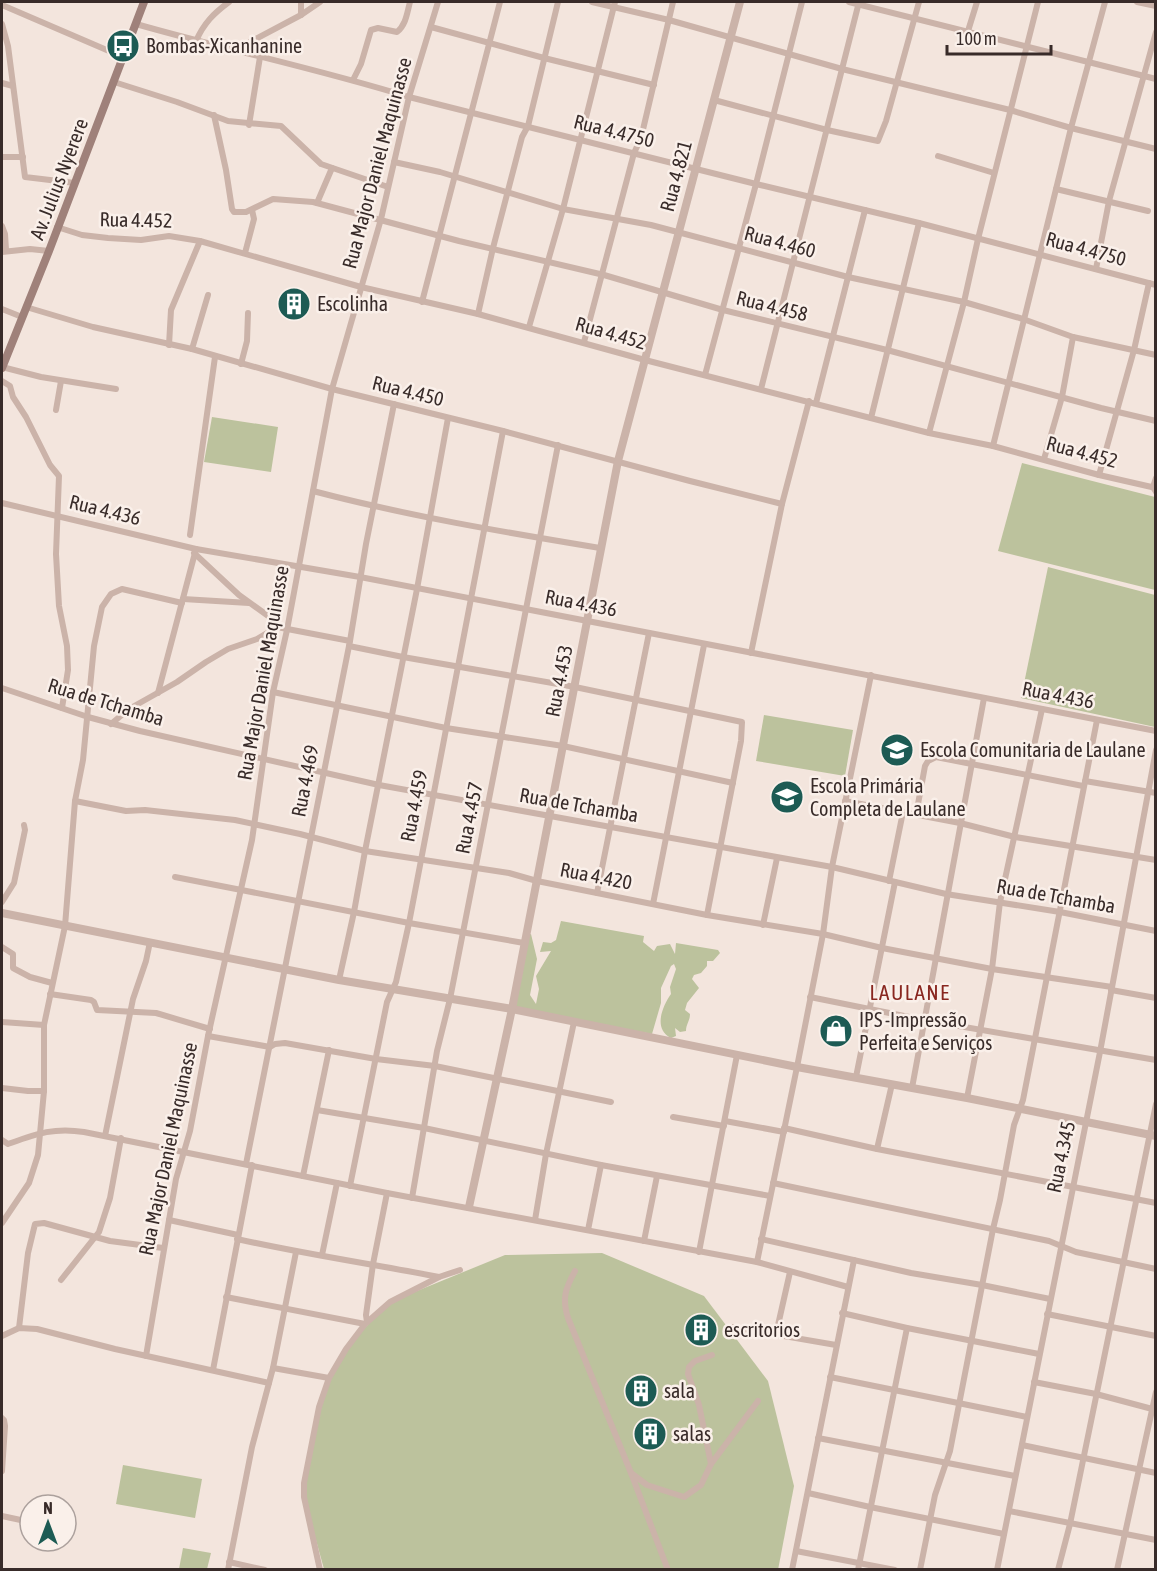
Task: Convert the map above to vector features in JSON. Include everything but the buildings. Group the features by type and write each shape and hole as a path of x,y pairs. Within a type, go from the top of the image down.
{"main road":[{"name":"Av. Julius Nyerere","path":"2,368 144,2"}],"street":[{"path":"196,41 205,23 229,2"},
{"path":"301,2 301,15"},
{"path":"241,51 250,42 301,15 320,2"},
{"path":"353,80 361,64 371,30 378,28 398,32 405,20 410,2"},
{"name":"Rua Major Daniel Maquinasse","path":"146,1356 163,1248 182,1152 190,1131 208,1036 242,891 273,692 300,566 332,389 381,219 410,97 438,2"},
{"path":"422,302 500,2"},
{"path":"478,314 493,248 522,137 528,126 558,2"},
{"path":"592,2 614,4 842,69 897,81 1155,149"},
{"path":"584,342 604,275 634,153 641,138 673,2"},
{"name":"Rua 4.821","path":"645,360 694,168 740,2"},
{"path":"705,375 802,2"},
{"path":"849,2 1155,79"},
{"path":"714,100 876,142 879,140 919,2"},
{"path":"968,31 977,2"},
{"path":"929,433 964,302 994,172 1038,2"},
{"path":"993,446 1071,128 1105,2"},
{"path":"1137,2 1155,6"},
{"path":"761,389 859,3"},
{"path":"529,327 563,209 614,4"},
{"path":"2,5 123,57"},
{"path":"2,24 8,46 26,178 75,183"},
{"name":"Rua 4.4750","path":"136,24 410,97 919,223 1152,284"},
{"path":"431,27 654,85"},
{"path":"1096,269 1109,201 1155,32"},
{"path":"249,124 260,57"},
{"path":"114,82 228,121 281,126 321,164 388,187"},
{"path":"2,83 14,86"},
{"path":"214,115 232,212 252,210 254,219 245,253"},
{"path":"938,156 994,172"},
{"path":"2,157 23,158"},
{"name":"Rua 4.460","path":"394,162 454,176 563,209 679,232 848,277 964,302 1073,336 1155,355"},
{"path":"317,203 332,168"},
{"path":"1056,189 1148,211"},
{"name":"Rua 4.458","path":"252,210 260,204 279,198 317,203 604,275 723,310 887,350 1155,421"},
{"path":"751,653 782,504 832,338 865,210"},
{"path":"871,418 919,223"},
{"path":"2,226 5,234 4,251 49,251"},
{"name":"Rua 4.452","path":"57,227 82,235 108,238 141,240 169,236 200,241 361,287 478,314 645,360 929,433 993,446 1155,489"},
{"path":"169,345 171,310 200,241"},
{"path":"1099,475 1152,284"},
{"path":"192,349 208,296"},
{"name":"Rua 4.450","path":"26,307 93,327 192,349 332,389 503,430 690,482 782,504"},
{"path":"2,309 22,317"},
{"path":"241,364 247,341 248,313"},
{"path":"1044,459 1062,397 1073,336"},
{"path":"190,536 215,357"},
{"name":"Rua 4.453","path":"469,1207 512,1009 618,461 645,360"},
{"path":"2,368 61,381 116,389"},
{"path":"2,381 10,386 13,397 26,417 50,465 59,476 56,554 59,606 67,646 67,679 62,708"},
{"path":"56,410 61,381"},
{"name":"Rua 4.469","path":"213,1370 270,1047 350,643 360,577 394,404"},
{"path":"339,980 379,785 448,418"},
{"name":"Rua 4.459","path":"350,1186 387,1002 393,989 409,923 503,430"},
{"name":"Rua 4.457","path":"412,1198 435,1066 558,445"},
{"path":"1155,478 1155,489"},
{"path":"313,491 429,519 600,548"},
{"name":"Rua 4.436","path":"2,503 195,551 360,577 1155,731"},
{"path":"158,693 195,551"},
{"path":"195,551 249,603 271,618 277,627 403,657 575,687 742,723 741,741 708,915"},
{"path":"2,1223 22,1196 33,1174 41,1132 44,1091 44,1025 64,926 75,801 84,760 97,631 102,607 116,591 134,591 183,601 249,603"},
{"path":"111,723 129,709 228,649 257,639 277,627"},
{"path":"597,893 648,633"},
{"path":"653,904 704,645"},
{"path":"757,1262 823,934 844,801 871,675"},
{"name":"Rua de Tchamba","path":"2,688 111,723 379,785 832,867 946,894 1059,912 1155,931"},
{"path":"273,692 446,728 563,746 733,783"},
{"path":"912,1088 984,698"},
{"path":"967,1098 992,969 1000,902 1042,709"},
{"path":"920,1569 930,1519 960,1403 1014,1125 1021,1110 1097,720"},
{"name":"Rua 4.345","path":"997,1569 1100,1052 1136,856 1152,792 1155,750"},
{"path":"916,815 925,764 936,757 1029,776 1152,792"},
{"name":"Rua 4.420","path":"75,801 126,810 210,816 254,824 365,851 509,873 537,881 708,915 823,934 882,948 992,969 1112,988 1155,998"},
{"path":"844,801 960,823 1015,837 1155,860"},
{"path":"856,1077 882,948 903,812"},
{"path":"2,902 14,883 25,830 24,825"},
{"path":"764,925 777,858"},
{"path":"175,877 524,943"},
{"path":"2,913 339,980 512,1009 797,1067 1153,1135"},
{"path":"105,1136 131,1012 150,942"},
{"path":"2,947 13,954 13,968 30,977 52,983"},
{"path":"50,994 91,1000 97,1010 156,1013 210,1029"},
{"path":"810,997 924,1020 1155,1060"},
{"path":"2,1022 44,1025"},
{"path":"535,1220 546,1154 574,1022"},
{"path":"208,1036 270,1047 285,1043 376,1059 435,1066 611,1102"},
{"path":"303,1176 329,1050"},
{"path":"699,1252 737,1055"},
{"path":"877,1149 891,1084"},
{"path":"2,1088 44,1091"},
{"path":"1058,1569 1070,1524 1135,1198 1153,1135 1155,1104"},
{"path":"317,1110 424,1128 601,1165 770,1196"},
{"path":"673,1117 784,1130 1155,1203"},
{"path":"2,1149 8,1144 41,1132 70,1130 121,1138 350,1186 757,1262 848,1287"},
{"path":"61,1280 96,1237 110,1198 121,1138"},
{"path":"2,1140 8,1144"},
{"path":"588,1230 601,1165"},
{"path":"644,1241 657,1176"},
{"path":"322,1255 337,1183"},
{"path":"773,1183 993,1229 1060,1245 1067,1250 1155,1269"},
{"path":"366,1323 373,1264 387,1193"},
{"path":"169,1220 296,1252 439,1277"},
{"path":"19,1328 28,1253 35,1224 44,1223 110,1241 163,1248"},
{"path":"761,1239 929,1277 1050,1299"},
{"path":"228,1569 252,1447 273,1368 296,1252"},
{"path":"792,1569 854,1260"},
{"path":"320,1569 304,1497 304,1483 319,1407 329,1378 346,1349 366,1323 397,1297 460,1269"},
{"path":"575,1271 567,1286 564,1304 568,1318 668,1569"},
{"path":"776,1334 790,1272"},
{"path":"226,1297 285,1310 366,1323"},
{"path":"842,1313 971,1342 1039,1354"},
{"path":"1047,1314 1155,1336"},
{"path":"732,1327 836,1345"},
{"path":"2,1336 19,1328 37,1329 269,1383"},
{"path":"859,1566 907,1328"},
{"path":"711,1464 699,1405 688,1374 689,1367 695,1361 712,1354"},
{"path":"273,1368 329,1378"},
{"path":"830,1377 1027,1417"},
{"path":"1034,1382 1096,1394 1154,1410"},
{"path":"1117,1569 1138,1470 1154,1410 1155,1392"},
{"path":"631,1473 647,1485 684,1497 701,1485 711,1464 758,1401"},
{"path":"2,1418 5,1426 2,1471"},
{"path":"818,1438 1015,1476"},
{"path":"1022,1445 1155,1473"},
{"path":"808,1493 1004,1534"},
{"path":"1009,1511 1155,1540"},
{"path":"2,1516 18,1519"},
{"path":"796,1551 859,1566 895,1569"},
{"path":"230,1562 265,1569"}],"green space":[{"path":"212,417 278,427 271,472 204,462"},
{"path":"1022,463 1155,497 1155,590 998,551"},
{"path":"1048,567 1155,595 1155,727 1021,698"},
{"path":"764,715 853,730 845,776 756,761"},
{"path":"561,921 644,936 643,942 654,951 657,946 670,944 675,954 676,943 718,950 720,953 713,961 707,961 707,966 692,979 699,988 687,1003 685,1010 690,1014 686,1031 680,1032 675,1028 676,1036 671,1038 665,1034 661,1024 662,1011 671,994 670,987 676,969 674,964 661,988 661,1003 652,1034 512,1007 528,935 531,934 537,959 530,995 536,1004 539,989 536,976 551,951 540,952 543,942 551,943 556,940"},
{"path":"602,1253 704,1296 768,1381 794,1486 778,1570 324,1569 304,1497 312,1439 327,1383 353,1340 390,1302 505,1255"},
{"path":"123,1465 202,1479 195,1518 116,1504"},
{"path":"183,1548 211,1553 207,1569 179,1569"}],"place":[{"name":"Bombas-Xicanhanine","path":"123,46"},
{"name":"Escolinha","path":"294,304"},
{"name":"Escola Comunitaria de Laulane","path":"897,750"},
{"name":"Escola Primária Completa de Laulane","path":"787,797"},
{"name":"IPS -Impressão Perfeita e Serviços","path":"836,1031"},
{"name":"escritorios","path":"701,1330"},
{"name":"sala","path":"641,1391"},
{"name":"salas","path":"650,1434"}],"district":[{"name":"LAULANE","path":"910,993"}]}
